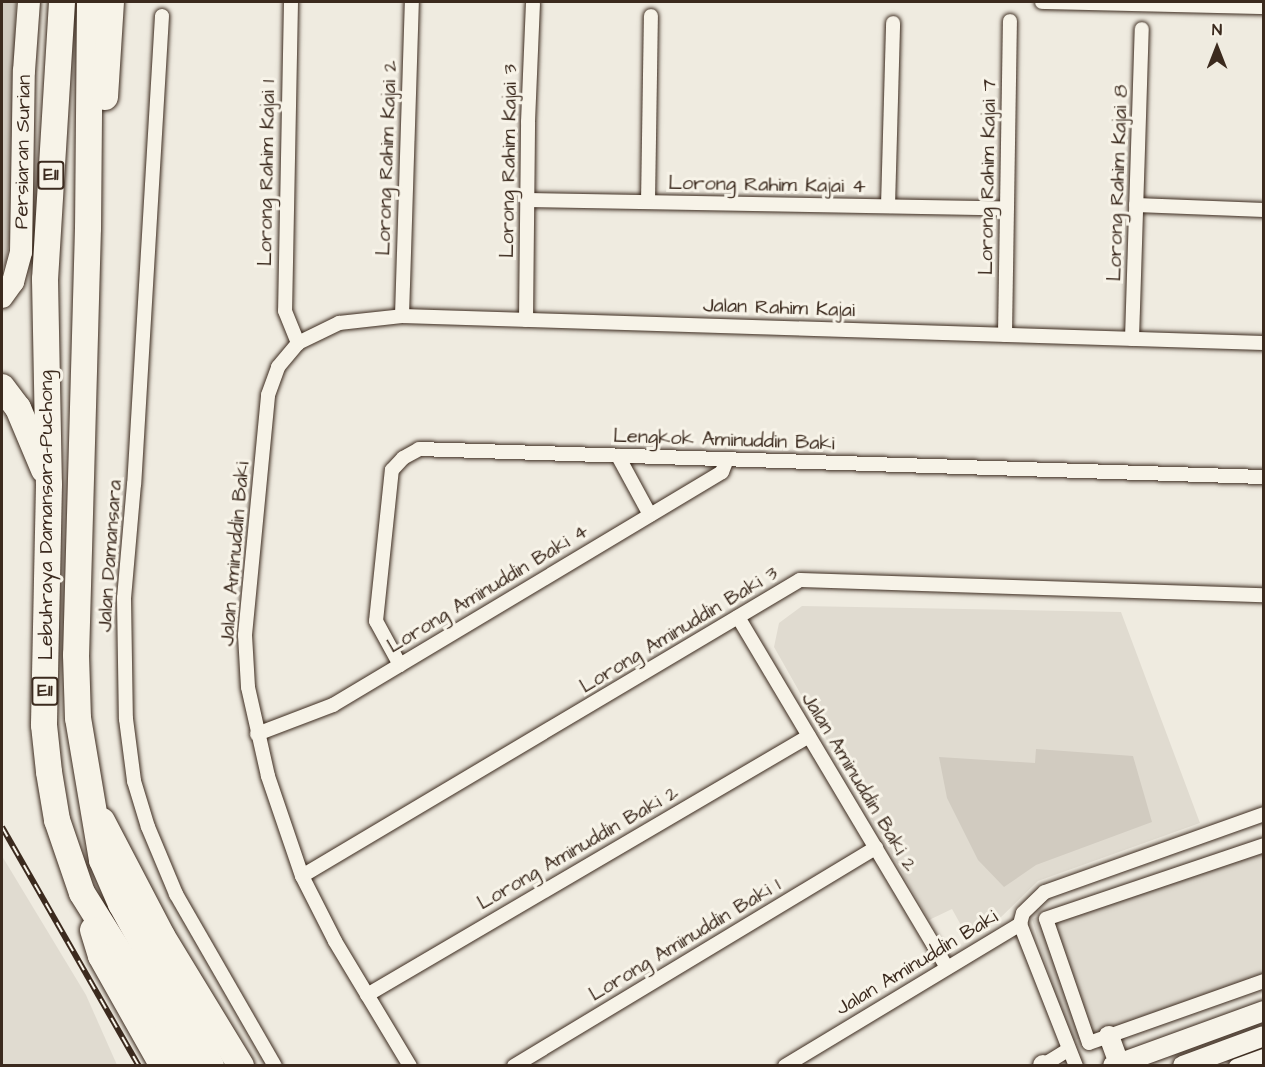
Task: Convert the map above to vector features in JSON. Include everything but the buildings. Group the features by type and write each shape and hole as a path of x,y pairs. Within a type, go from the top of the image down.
{"highway":[{"path":"46,2 57,71"},
{"name":"Lebuhraya Damansara–Puchong","path":"62,2 45,279 49,484 44,725 57,820 82,893 163,1022 187,1065"},
{"name":"Lebuhraya Damansara–Puchong","path":"90,2 88,194 76,655 78,718 96,810 102,860 121,904 211,1065"},
{"path":"88,194 102,153 111,2"},
{"path":"2,387 18,408 49,484"},
{"path":"96,810 162,936 241,1065"},
{"path":"82,893 101,956 163,1065"}],"main road":[{"name":"Persiaran Surian","path":"2,297 13,282 21,252 24,72 29,2"},
{"path":"1109,1036 1116,1064 1263,1011"},
{"path":"1182,1065 1263,1036"}],"street":[{"name":"Lorong Rahim Kajai 1","path":"291,2 285,311 298,343"},
{"name":"Lorong Rahim Kajai 2","path":"402,316 412,2"},
{"path":"1042,2 1263,7"},
{"name":"Lorong Rahim Kajai 3","path":"526,320 533,4"},
{"name":"Jalan Damansara","path":"162,16 134,484 124,598 126,719 134,781 148,827 176,894 275,1065"},
{"path":"648,202 651,16"},
{"name":"Lorong Rahim Kajai 7","path":"1005,335 1010,21"},
{"path":"888,206 893,23"},
{"name":"Lorong Rahim Kajai 8","path":"1132,339 1142,29"},
{"name":"Lorong Rahim Kajai 4","path":"527,200 1007,208"},
{"path":"1136,205 1263,210"},
{"name":"Jalan Rahim Kajai","path":"298,343 339,323 402,316 1263,343"},
{"name":"Jalan Aminuddin Baki","path":"298,343 278,367 268,395 245,635 248,687 257,734 271,785 302,876 335,941 410,1065"},
{"name":"Lengkok Aminuddin Baki","path":"400,665 376,621 392,470 403,458 419,449 1263,477"},
{"path":"618,456 650,515"},
{"name":"Lorong Aminuddin Baki 4","path":"257,734 333,705 722,472 727,459"},
{"name":"Lorong Aminuddin Baki 3","path":"302,876 800,580 1263,595"},
{"name":"Jalan Aminuddin Baki 2","path":"738,617 947,967"},
{"name":"Lorong Aminuddin Baki 2","path":"368,995 809,735"},
{"name":"Jalan Aminuddin Baki","path":"785,1065 1020,924 1023,913 1045,892 1263,814"},
{"path":"1263,845 1046,919 1089,1043 1263,981"},
{"name":"Lorong Aminuddin Baki 1","path":"514,1065 876,848"},
{"path":"1020,924 1068,1050 1076,1065"},
{"path":"1043,982 1064,974"},
{"path":"1043,1065 1068,1050"},
{"path":"1236,1065 1263,1056"}],"shaded area":[{"path":"2,2 16,2 10,239 2,271"},
{"path":"802,606 1121,612 1200,823 1038,881 998,920 967,936 952,909 929,920 774,647 779,623"},
{"path":"1036,749 1133,756 1152,822 1036,865 1004,887 978,860 947,798 939,757 1035,763"},
{"path":"1263,838 1263,974 1070,1042 1032,919"},
{"path":"2,856 86,995 117,1065 2,1065"}],"railway":[{"path":"2,827 139,1066"}]}
